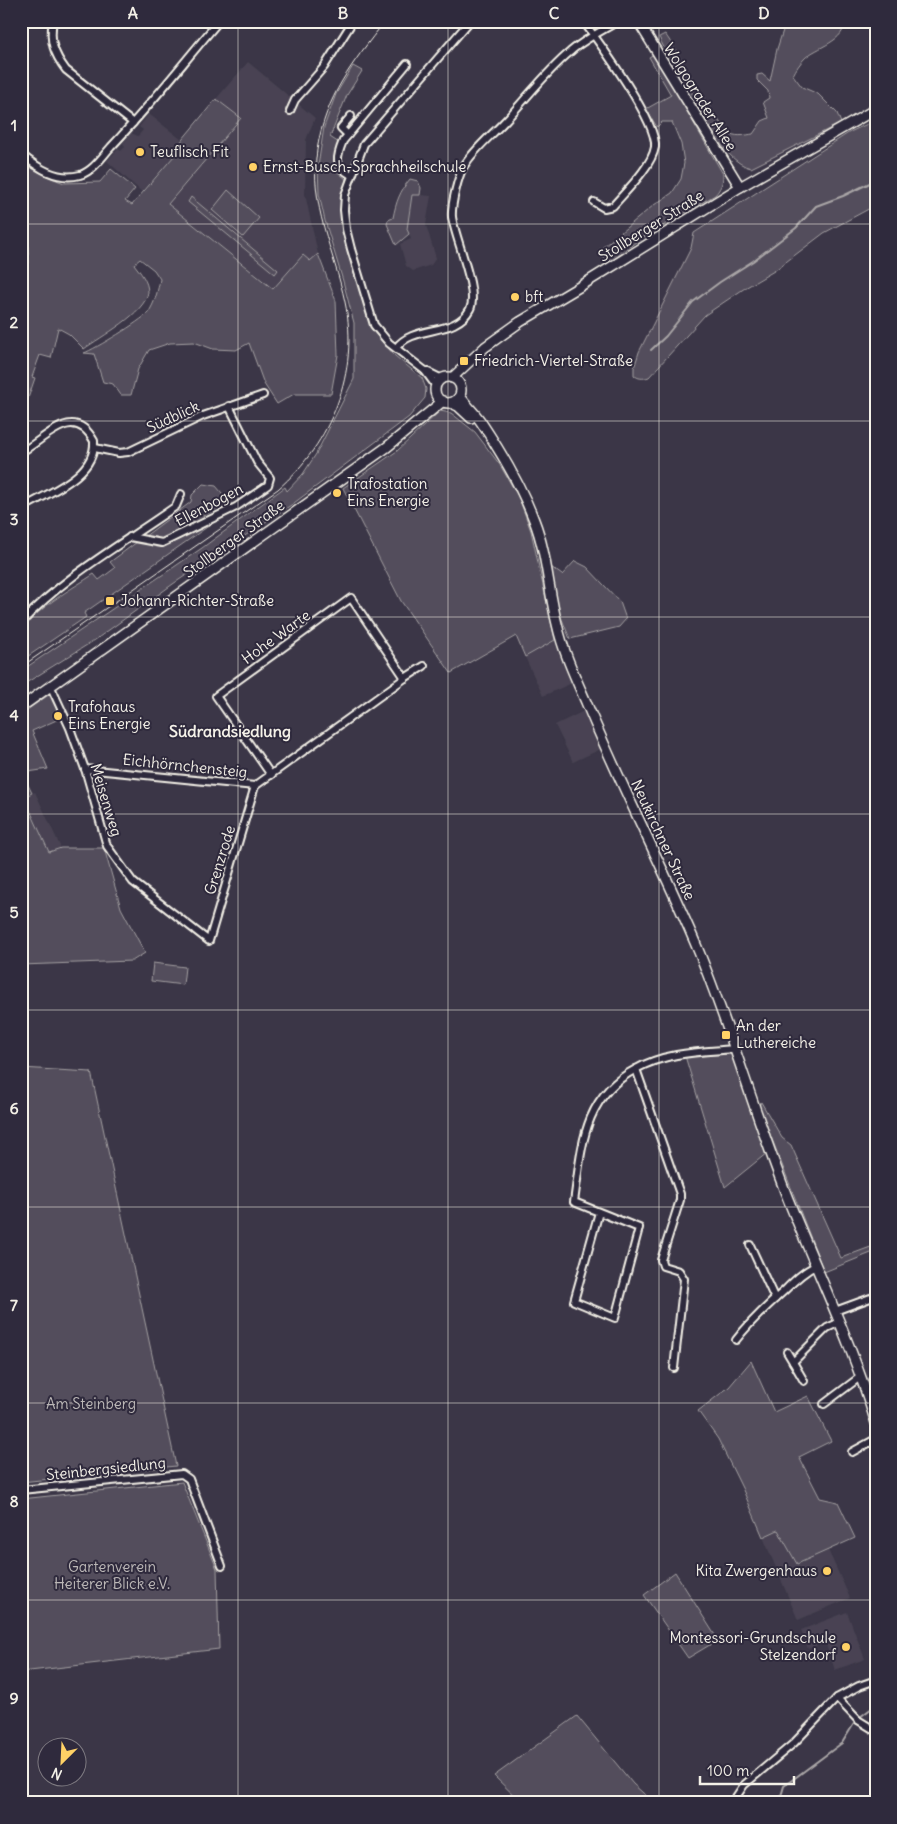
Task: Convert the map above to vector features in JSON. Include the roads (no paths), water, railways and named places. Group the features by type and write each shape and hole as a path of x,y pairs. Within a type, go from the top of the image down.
{"main road":[{"name":"Wolgograder Allee","path":"638,21 740,187"},
{"name":"Stollberger Straße","path":"452,378 498,336 520,322 579,288 740,187 876,109"},
{"name":"Stollberger Straße","path":"460,386 476,356"},
{"path":"442,393 452,378 460,386 460,396"},
{"name":"Stollberger Straße","path":"21,707 387,447 410,428 442,393 460,396"},
{"name":"Neukirchner Straße","path":"442,393 485,429"},
{"name":"Neukirchner Straße","path":"460,396 482,423 521,490 535,523 548,572 560,639 586,702 699,953 735,1049 769,1150 815,1266 852,1350 876,1423"},
{"name":"Stollberger Straße","path":"21,701 50,688"}],"street":[{"path":"53,21 52,46 59,61 66,70 133,123"},
{"path":"21,154 54,175 78,176 87,172 133,123 219,21"},
{"path":"290,111 295,100 324,67 353,21"},
{"path":"442,393 424,370 383,337 374,324 346,229 345,195 364,144 470,21"},
{"path":"583,21 641,108 652,130 655,145 650,161 613,206 604,208 594,202"},
{"path":"396,348 400,342 410,336 459,322 468,314 472,307 471,289 452,215 454,196 463,167 482,143 570,52 618,21"},
{"path":"351,175 342,169 338,163 337,155 343,141 407,64"},
{"path":"348,135 341,128 351,116"},
{"name":"Südblick","path":"95,448 119,453 128,452 203,416 262,395"},
{"name":"Ellenbogen","path":"130,537 162,543 236,508 268,484 270,478 250,449 229,406"},
{"path":"21,452 64,425 79,425 86,428 94,441 95,448 90,462 83,469 62,485 21,509"},
{"path":"21,623 37,606 89,565 176,506 181,494"},
{"name":"Hohe Warte","path":"271,775 216,696 351,598 405,678"},
{"name":"Eichhörnchensteig","path":"85,769 255,786 424,666"},
{"name":"Meisenweg","path":"50,688 70,728 85,769 107,846 133,882 208,941"},
{"name":"Grenzrode","path":"208,941 255,786"},
{"path":"599,1212 574,1301 615,1318 639,1228 599,1212 574,1202 585,1134 594,1108 601,1097 618,1079 646,1063 684,1053 735,1049"},
{"path":"636,1068 680,1194 680,1200 661,1260 662,1266 679,1271 684,1279 674,1368"},
{"path":"750,1245 775,1299"},
{"path":"736,1340 747,1326 775,1299 806,1270 815,1266"},
{"path":"835,1311 876,1296"},
{"path":"793,1362 827,1328 840,1322"},
{"path":"787,1352 804,1381"},
{"path":"824,1404 860,1376"},
{"path":"852,1452 876,1439"},
{"name":"Steinbergsiedlung","path":"21,1490 182,1474 189,1479 222,1566"},
{"path":"732,1803 744,1785 794,1743 837,1698 859,1686 876,1680"},
{"path":"837,1698 858,1720 876,1731"}],"waterway":[{"path":"651,350 666,336 693,302 753,261 796,228 816,206 843,196 876,180"},
{"path":"860,1717 876,1705"},
{"path":"779,1803 784,1786 842,1743 855,1722"}],"tram line":[{"path":"21,667 278,489 297,471 313,450 326,428 337,404 344,380 349,328 345,302 319,208 315,170 317,150 321,130 334,96 351,66 385,21"}],"place":[{"name":"Teuflisch Fit","path":"140,152"},
{"name":"Ernst-Busch-Sprachheilschule","path":"253,167"},
{"name":"bft","path":"515,297"},
{"name":"Friedrich-Viertel-Straße","path":"464,361"},
{"name":"Trafostation Eins Energie","path":"337,493"},
{"name":"Johann-Richter-Straße","path":"110,601"},
{"name":"Trafohaus Eins Energie","path":"58,716"},
{"name":"An der Luthereiche","path":"726,1035"},
{"name":"Kita Zwergenhaus","path":"827,1571"},
{"name":"Montessori-Grundschule Stelzendorf","path":"846,1647"}],"district":[{"name":"Südrandsiedlung","path":"230,731"}],"park label":[{"name":"Am Steinberg","path":"91,1404"},
{"name":"Gartenverein Heiterer Blick e.V.","path":"112,1576"}]}
